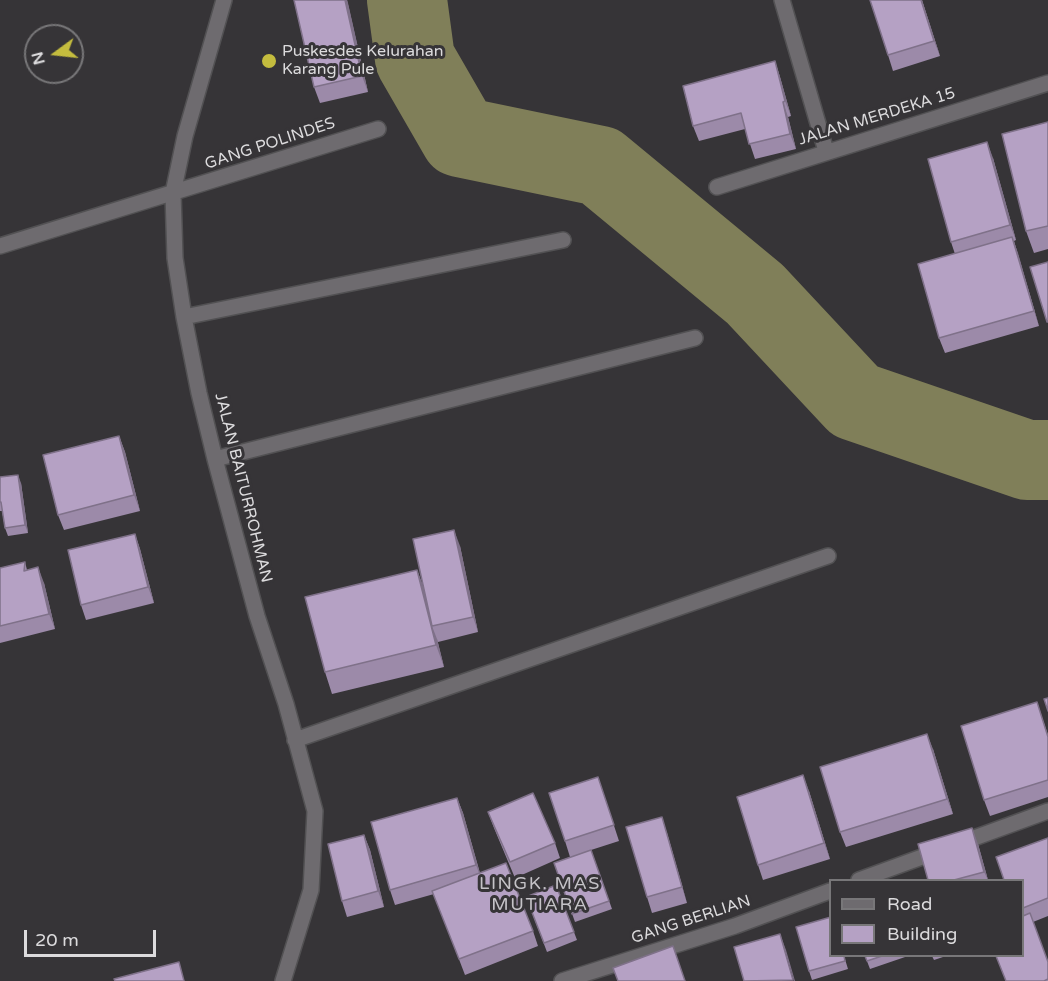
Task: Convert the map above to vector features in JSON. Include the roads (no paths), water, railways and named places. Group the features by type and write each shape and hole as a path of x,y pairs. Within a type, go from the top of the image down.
{"street":[{"name":"JALAN BAITURROHMAN","path":"224,0 185,136 173,194 175,258 199,393 215,459 257,616 286,704 315,812 311,890 283,981"},
{"path":"782,0 826,152"},
{"name":"JALAN MERDEKA 15","path":"717,187 1048,82"},
{"name":"GANG POLINDES","path":"0,246 378,129"},
{"path":"184,317 563,240"},
{"path":"215,459 695,338"},
{"path":"296,740 828,556"},
{"path":"862,879 1048,811"},
{"name":"GANG BERLIAN","path":"562,981 735,926 829,892"}],"waterway":[{"path":"407,0 415,59 460,137 600,166 755,294 855,401 1027,460 1048,460"}],"place":[{"name":"Puskesdes Kelurahan Karang Pule","path":"269,61"}],"district":[{"name":"LINGK. MAS MUTIARA","path":"540,894"}]}
